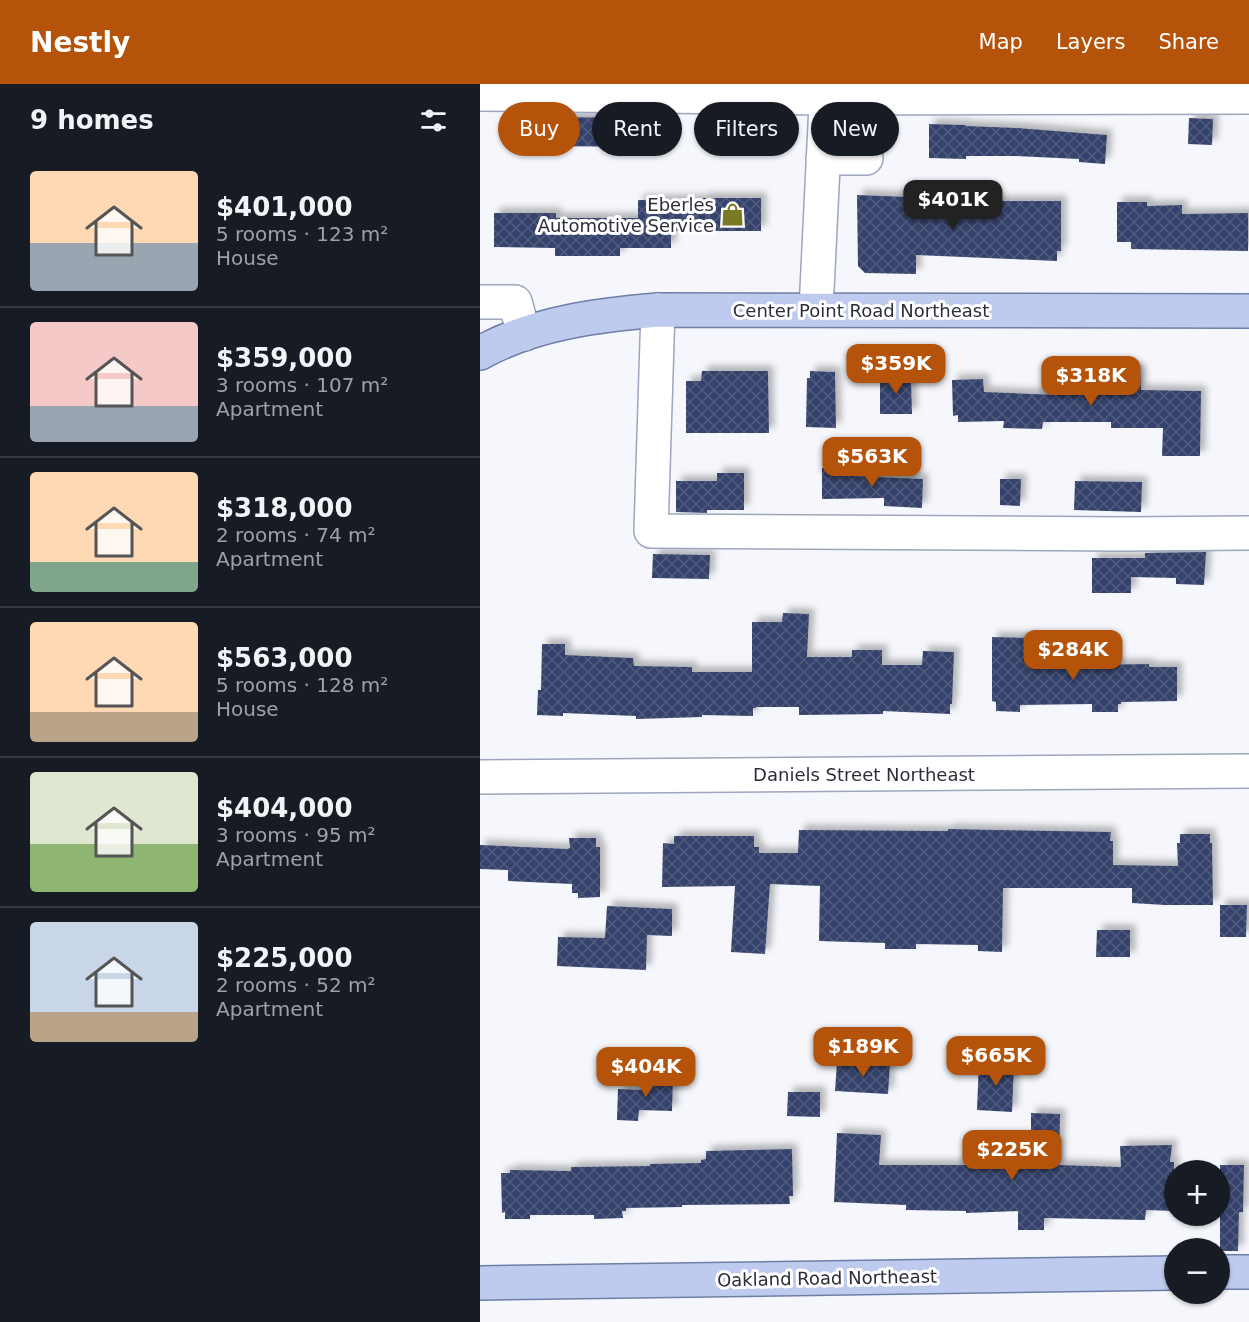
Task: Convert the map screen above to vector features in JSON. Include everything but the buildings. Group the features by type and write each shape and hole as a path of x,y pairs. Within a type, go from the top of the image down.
{"main road":[{"name":"Center Point Road Northeast","path":"480,353 535,330 603,315 658,310 1249,310"},
{"path":"1230,1272 1249,1272"},
{"name":"Oakland Road Northeast","path":"480,1284 1164,1273"}],"street":[{"path":"480,94 827,91 1249,97"},
{"path":"816,310 827,91"},
{"path":"823,158 866,158"},
{"path":"480,302 514,302 525,334"},
{"path":"658,310 651,531 1249,533"},
{"name":"Daniels Street Northeast","path":"480,777 1249,771"}],"place":[{"name":"Eberles Automotive Service","path":"732,214"}]}
